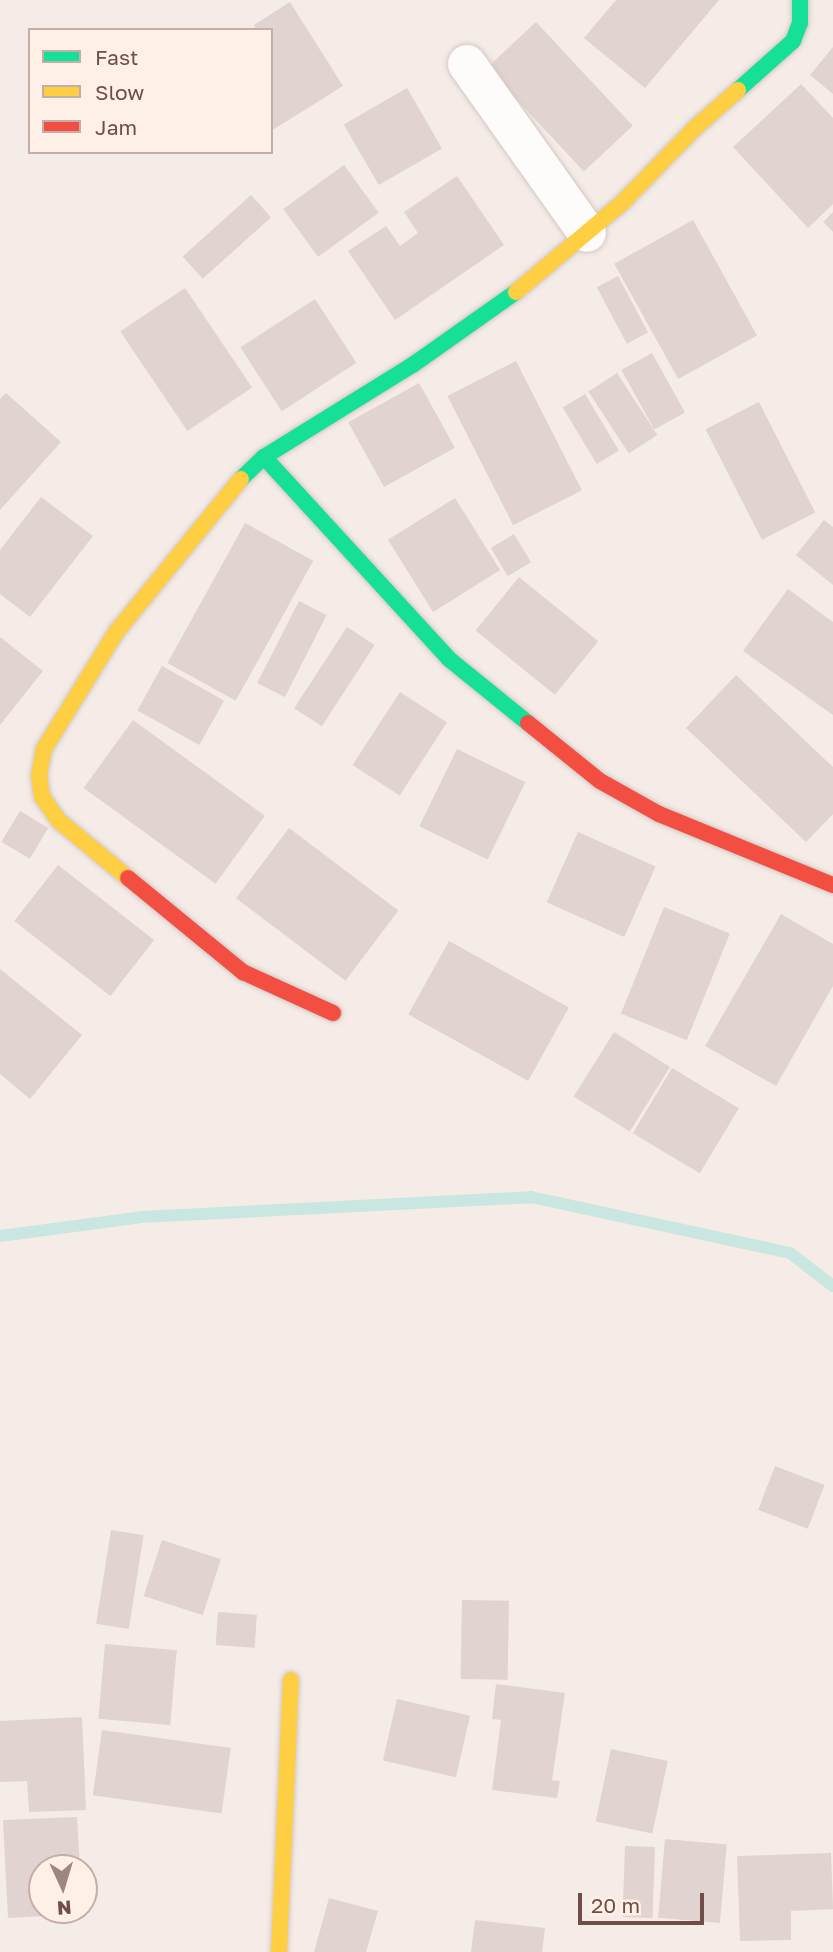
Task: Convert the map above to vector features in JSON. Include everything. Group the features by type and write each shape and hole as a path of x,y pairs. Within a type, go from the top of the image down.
{"street":[{"path":"333,1013 243,972 59,821 42,797 39,776 44,749 117,631 235,484 264,457 414,364 536,277 622,203 696,127 793,41 800,23 800,0"},
{"path":"467,64 587,233"},
{"path":"264,457 449,659 600,781 659,814 833,885"},
{"path":"279,1952 291,1680"}],"building":[{"path":"616,0 719,0 645,88 584,38"},
{"path":"290,2 343,86 273,130 273,28 256,28 254,25"},
{"path":"536,22 633,126 584,172 487,68"},
{"path":"833,47 833,94 810,75"},
{"path":"801,84 833,118 833,204 808,228 733,147"},
{"path":"407,88 442,149 379,185 344,124"},
{"path":"344,165 379,213 318,257 283,209"},
{"path":"457,176 504,245 395,320 348,251 386,226 400,246 418,233 404,212"},
{"path":"251,195 271,217 203,279 183,257"},
{"path":"833,212 833,232 823,222"},
{"path":"693,220 757,335 678,379 614,264"},
{"path":"618,276 648,333 627,344 597,287"},
{"path":"185,288 252,387 187,431 120,332"},
{"path":"315,299 356,363 282,411 240,347"},
{"path":"652,353 685,412 654,429 621,370"},
{"path":"516,361 582,490 513,525 447,396"},
{"path":"617,373 657,435 629,454 588,392"},
{"path":"419,383 455,448 384,487 348,422"},
{"path":"6,393 61,442 0,510 0,399"},
{"path":"585,394 619,451 597,464 563,407"},
{"path":"759,402 815,512 762,540 706,429"},
{"path":"41,497 93,536 30,617 0,594 0,550"},
{"path":"455,498 500,570 433,612 388,540"},
{"path":"824,520 833,527 833,585 796,555"},
{"path":"245,523 313,561 236,701 167,663"},
{"path":"514,534 531,562 508,576 491,548"},
{"path":"519,577 598,641 555,695 476,631"},
{"path":"788,589 833,622 833,715 743,651"},
{"path":"299,601 327,615 285,697 257,683"},
{"path":"347,627 375,645 322,726 294,708"},
{"path":"0,637 43,671 0,725"},
{"path":"162,666 224,700 199,745 137,711"},
{"path":"736,675 833,767 833,814 806,842 686,728"},
{"path":"400,692 447,722 400,795 353,765"},
{"path":"133,720 265,816 215,884 84,788"},
{"path":"457,749 525,782 488,860 419,826"},
{"path":"20,811 48,828 30,859 1,842"},
{"path":"289,828 398,910 345,981 236,898"},
{"path":"578,832 656,867 624,937 547,902"},
{"path":"58,865 154,940 110,996 14,921"},
{"path":"664,907 730,934 687,1040 621,1014"},
{"path":"781,914 833,944 833,986 776,1086 705,1046"},
{"path":"449,941 569,1007 528,1081 408,1014"},
{"path":"0,969 82,1035 30,1099 0,1074"},
{"path":"614,1032 670,1067 630,1131 574,1096"},
{"path":"672,1068 739,1108 700,1173 633,1133"},
{"path":"775,1466 824,1485 808,1529 758,1510"},
{"path":"111,1530 144,1535 129,1629 96,1624"},
{"path":"162,1540 221,1559 203,1615 144,1596"},
{"path":"462,1600 509,1601 508,1680 461,1679"},
{"path":"218,1612 257,1615 255,1648 216,1645"},
{"path":"105,1644 177,1650 170,1725 98,1719"},
{"path":"496,1684 565,1693 552,1780 560,1781 557,1798 492,1790 501,1720 492,1719"},
{"path":"397,1699 470,1716 456,1777 383,1760"},
{"path":"82,1717 86,1810 29,1812 27,1781 0,1782 0,1721"},
{"path":"102,1730 231,1748 222,1813 93,1795"},
{"path":"611,1749 668,1761 652,1833 596,1821"},
{"path":"77,1817 79,1854 28,1854 28,1917 8,1918 3,1820"},
{"path":"665,1839 727,1844 720,1923 658,1918"},
{"path":"625,1846 655,1847 653,1918 623,1917"},
{"path":"831,1853 833,1909 791,1911 791,1940 740,1941 737,1856"},
{"path":"329,1898 378,1911 366,1952 314,1952"},
{"path":"475,1920 545,1928 542,1952 471,1952"}],"waterway":[{"path":"0,1236 142,1217 531,1197 790,1253 833,1286"}],"traffic: fast":[{"path":"738,90 793,41 800,23 800,0"},
{"path":"241,479 264,457 414,364 516,292"},
{"path":"264,457 449,659 528,723"}],"traffic: slow":[{"path":"516,292 622,203 696,127 738,90"},
{"path":"128,878 59,821 42,797 39,776 44,749 117,631 241,479"},
{"path":"279,1952 291,1680"}],"traffic: jam":[{"path":"528,723 600,781 659,814 833,885"},
{"path":"128,878 243,972 333,1013"}]}
